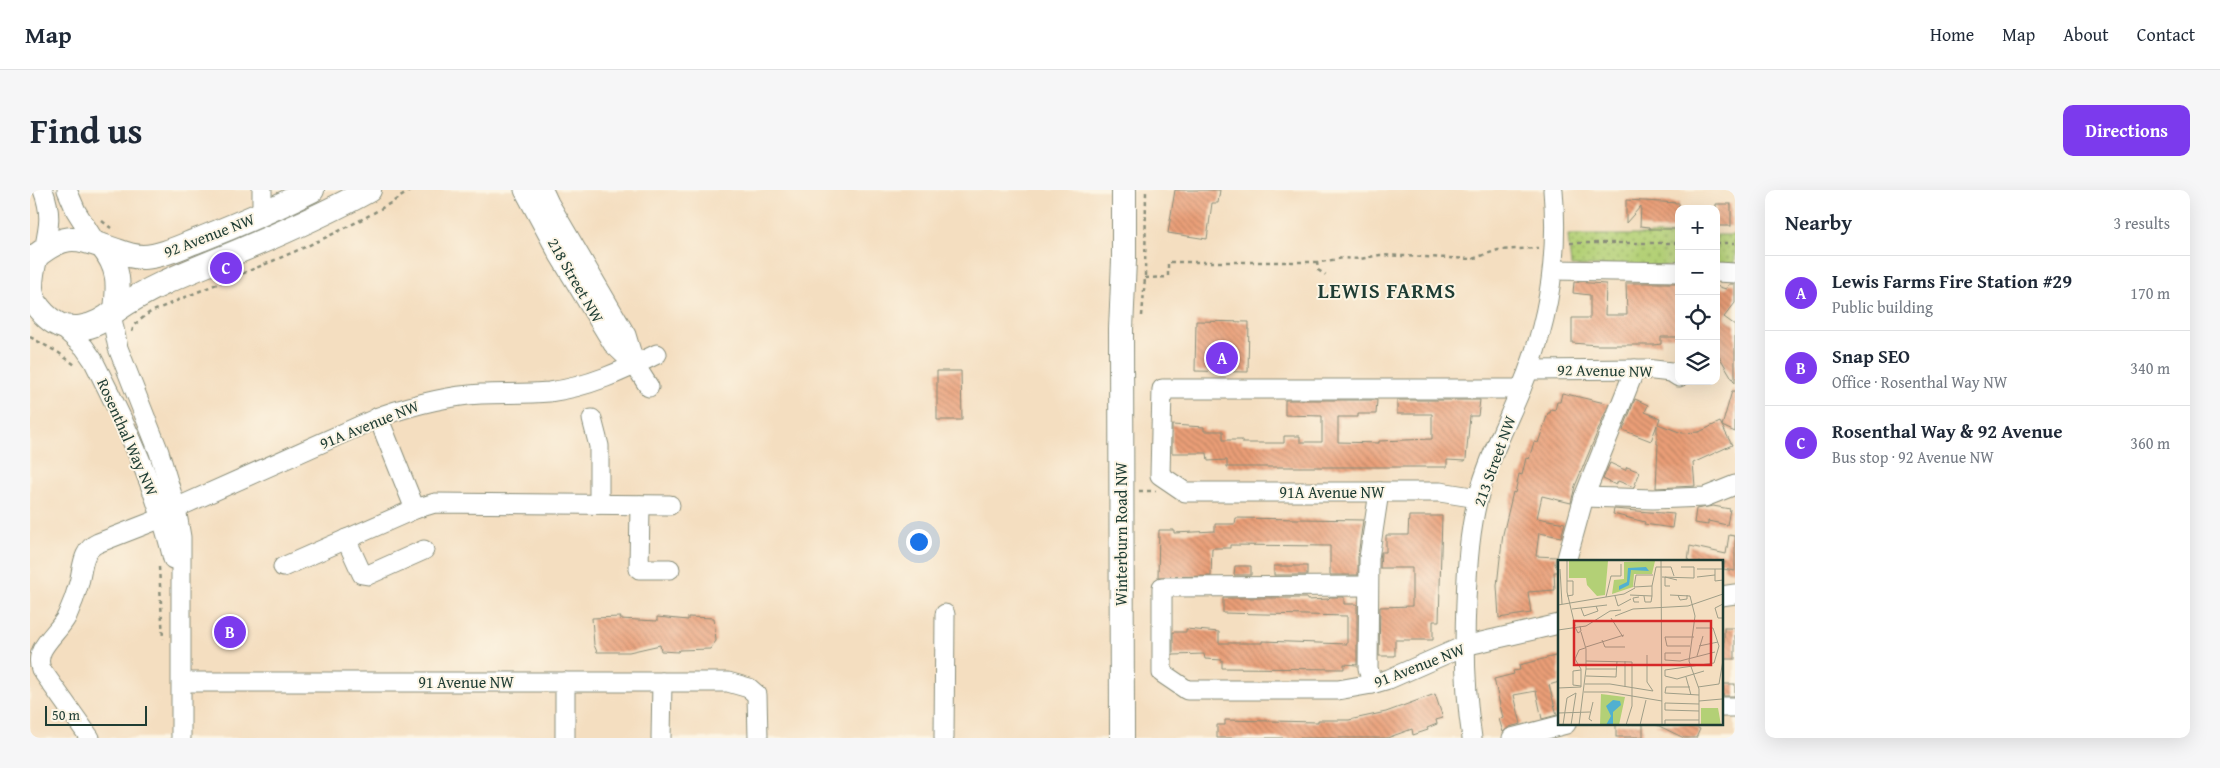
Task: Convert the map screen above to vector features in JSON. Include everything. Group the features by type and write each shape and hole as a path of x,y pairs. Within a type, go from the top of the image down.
{"main road":[{"name":"92 Avenue NW","path":"37,256 70,239 104,240 128,255 152,256 176,249 262,214 312,190"},
{"name":"92 Avenue NW","path":"48,320 77,329 92,326 154,286 275,236 369,190"},
{"name":"Winterburn Road NW","path":"1109,190 1109,228 1121,329"},
{"name":"Winterburn Road NW","path":"1122,738 1121,329 1124,260 1124,190"},
{"path":"104,240 117,270 114,312"},
{"path":"37,256 31,288 34,301 48,320"}],"street":[{"path":"37,256 50,219 49,206 43,190"},
{"path":"67,190 76,211 104,240"},
{"path":"262,190 262,214"},
{"name":"218 Street NW","path":"524,190 559,254 613,344 635,365 649,387"},
{"name":"218 Street NW","path":"543,190 626,335 635,365"},
{"name":"213 Street NW","path":"1472,738 1466,690 1464,646 1467,566 1478,498 1492,456 1529,370 1546,314 1553,270 1553,190"},
{"path":"1553,270 1675,272"},
{"path":"1720,272 1735,273"},
{"name":"Rosenthal Way NW","path":"114,312 118,348 159,452 169,513 180,587 181,738"},
{"name":"Rosenthal Way NW","path":"48,320 84,347 93,360 169,513"},
{"name":"91A Avenue NW","path":"90,738 41,669 39,660 41,651 55,635 66,617 78,588 84,558 89,549 98,543 169,513 378,417 428,401 480,394 549,392 574,387 600,380 657,354"},
{"path":"1567,560 1584,497 1635,369"},
{"name":"92 Avenue NW","path":"1529,370 1635,369 1671,372 1675,375"},
{"name":"91A Avenue NW","path":"1478,498 1440,492 1185,492 1160,475 1162,389 1521,389"},
{"path":"378,417 414,509"},
{"path":"592,419 600,446 599,504"},
{"path":"1584,497 1653,499 1705,497 1735,485"},
{"path":"1372,684 1368,668 1369,558 1379,492"},
{"path":"283,567 414,509 435,503 670,505"},
{"path":"640,505 639,569 670,569"},
{"path":"346,539 362,574 368,575 424,550"},
{"name":"91 Avenue NW","path":"1368,586 1162,587 1162,672 1187,690 1319,691 1372,684 1464,646 1558,624"},
{"path":"1722,596 1735,594"},
{"path":"944,614 944,738"},
{"name":"91 Avenue NW","path":"182,682 728,682 748,688 757,695 758,738"},
{"path":"565,682 565,738"},
{"path":"661,738 662,682"},
{"path":"1722,707 1735,707"},
{"path":"1512,738 1558,726"}],"path":[{"path":"131,335 134,325 149,313 267,264 342,230 411,190"},
{"path":"96,215 104,240"},
{"path":"1145,278 1168,277 1168,262 1322,262 1380,255 1447,257 1465,260 1508,249 1554,248 1566,243 1675,243"},
{"path":"1720,243 1735,243"},
{"path":"1317,262 1318,270 1326,275"},
{"path":"30,337 59,352 80,369"},
{"path":"159,562 164,643"}],"green space":[{"path":"1568,235 1675,235 1675,266 1571,266"},
{"path":"1720,235 1735,235 1735,266 1720,266"}],"building":[{"path":"1175,190 1220,190 1218,203 1212,203 1207,239 1168,233"},
{"path":"1626,200 1679,203 1679,205 1675,205 1675,229 1649,229 1649,227 1640,226 1641,206 1626,223"},
{"path":"1731,204 1731,226 1720,226 1720,205 1716,205"},
{"path":"1574,282 1606,284 1605,315 1627,315 1626,283 1675,283 1675,337 1661,337 1661,344 1654,345 1572,343 1572,318 1590,318 1590,295 1573,293"},
{"path":"1729,284 1735,284 1735,303 1724,317 1735,325 1735,383 1720,358 1720,287 1726,289"},
{"path":"1196,321 1249,322 1248,372 1195,371"},
{"path":"937,371 961,371 962,420 937,420"},
{"path":"1732,391 1735,391 1735,432 1722,426"},
{"path":"1562,393 1609,404 1575,486 1571,503 1542,496 1537,518 1565,523 1561,537 1539,533 1536,556 1556,557 1555,564 1558,572 1554,572 1555,590 1528,592 1531,613 1499,618 1497,586 1500,558 1503,534 1513,492 1515,493 1519,474 1522,475 1526,458 1529,459 1534,442 1538,443 1548,413 1550,413 1551,409 1555,410 1557,402 1560,402"},
{"path":"1635,399 1648,405 1645,412 1660,418 1658,424 1682,433 1699,432 1720,422 1732,445 1693,463 1695,486 1656,488 1657,425 1651,441 1623,430"},
{"path":"1285,400 1377,400 1376,414 1358,414 1358,417 1338,417 1338,442 1379,443 1379,441 1432,439 1432,414 1397,414 1397,400 1480,400 1478,416 1470,416 1466,459 1465,461 1447,460 1447,467 1227,467 1227,460 1208,461 1207,453 1172,453 1172,425 1204,427 1204,431 1223,431 1223,440 1242,440 1242,443 1284,443 1284,436 1300,436 1300,442 1322,442 1322,416 1285,415"},
{"path":"1610,463 1625,470 1627,467 1640,472 1634,487 1618,481 1616,485 1603,479"},
{"path":"1713,506 1730,509 1727,525 1708,521 1708,525 1694,523 1696,509"},
{"path":"1614,509 1674,514 1672,528 1644,524 1645,522 1613,514"},
{"path":"1409,516 1442,516 1439,621 1433,621 1433,640 1395,640 1395,656 1379,656 1380,607 1412,606 1412,568 1380,568 1381,552 1386,552 1386,535 1408,535"},
{"path":"1236,518 1363,520 1358,556 1358,575 1330,575 1330,546 1230,545 1230,548 1212,548 1211,576 1158,577 1159,530 1174,530 1174,533 1215,531 1215,524 1235,524"},
{"path":"1729,535 1735,536 1735,571 1723,569 1725,562 1722,562 1722,560 1688,560 1690,546 1726,554"},
{"path":"1235,566 1251,566 1251,575 1234,575"},
{"path":"1274,566 1307,566 1307,575 1274,575"},
{"path":"1330,597 1344,597 1344,604 1357,604 1357,665 1344,664 1344,669 1222,668 1222,660 1205,659 1204,654 1173,655 1173,632 1186,632 1186,629 1219,632 1219,643 1262,643 1262,641 1347,644 1347,616 1223,613 1223,598 1307,598 1307,600 1328,599"},
{"path":"621,617 620,619 657,621 657,617 688,620 688,617 714,618 716,641 710,649 679,650 678,652 661,651 660,645 629,652 597,652 594,645 592,618"},
{"path":"1724,628 1735,628 1735,659 1724,659"},
{"path":"1558,656 1558,682 1549,685 1557,715 1542,719 1536,691 1514,695 1521,724 1509,727 1503,732 1499,719 1503,718 1494,679 1514,674 1513,671 1520,670 1519,665"},
{"path":"1723,684 1735,684 1735,696 1723,696"},
{"path":"1435,694 1443,718 1436,720 1437,724 1427,728 1428,730 1413,735 1412,729 1387,738 1217,738 1217,725 1225,725 1225,720 1318,722 1318,720 1349,720 1386,712"},
{"path":"1616,726 1643,726 1643,737 1616,737"},
{"path":"1659,726 1694,726 1700,729 1696,738 1684,738"}],"place":[{"name":"Rosenthal Way & 92 Avenue","path":"226,268"},
{"name":"Lewis Farms Fire Station #29","path":"1222,358"},
{"name":"Snap SEO","path":"230,632"}],"district":[{"name":"LEWIS FARMS","path":"1387,291"}]}
